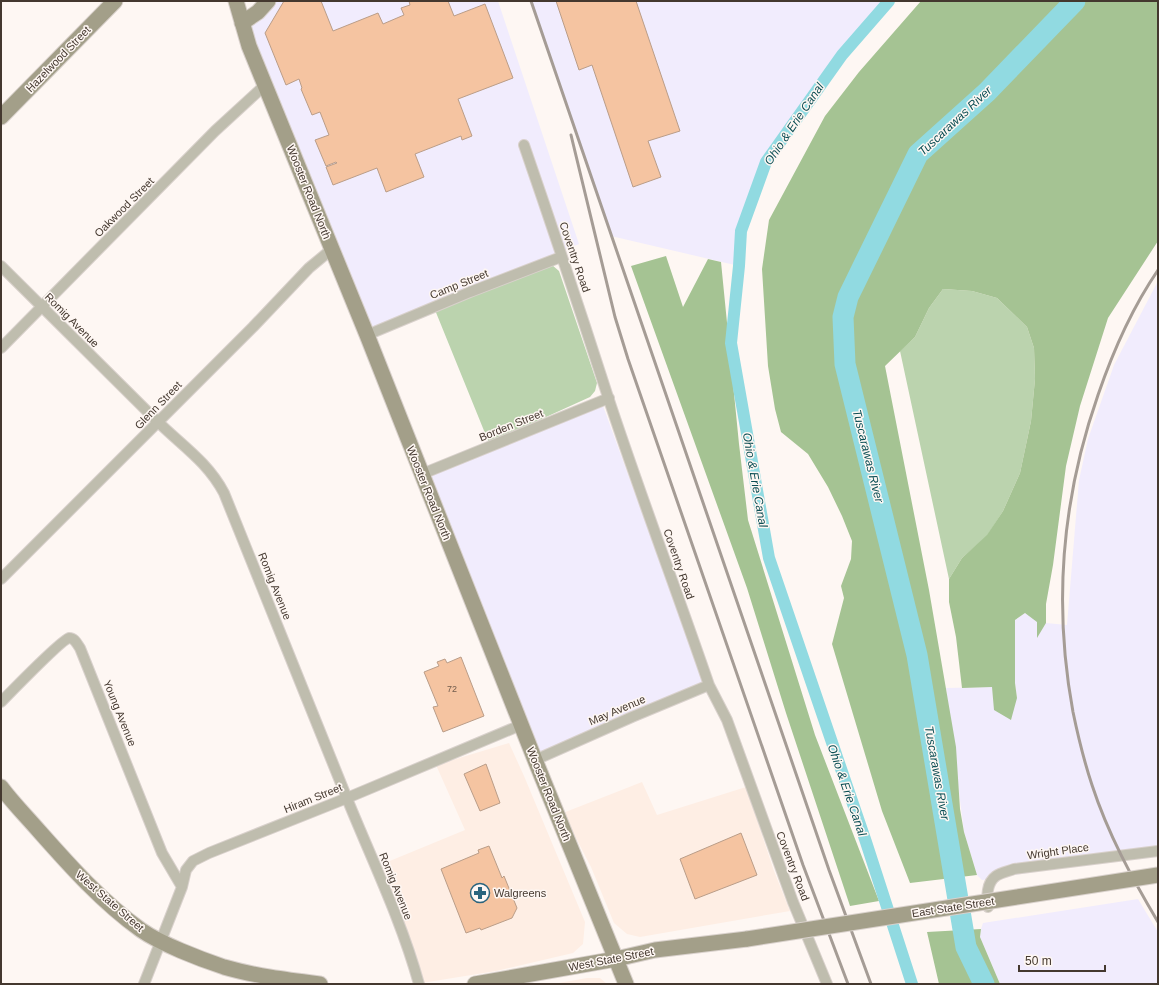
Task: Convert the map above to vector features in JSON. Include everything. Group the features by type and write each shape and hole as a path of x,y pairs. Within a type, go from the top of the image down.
{"main road":[{"name":"Wooster Road North","path":"236,1 249,46 367,335 521,725 626,984"},
{"path":"242,23 258,12 268,1"},
{"name":"Hazelwood Street","path":"1,117 112,2"},
{"name":"West State Street","path":"1,787 11,801 74,870 93,889 142,930 161,941 192,955 224,967 271,977 320,984"},
{"name":"East State Street","path":"747,939 1158,875"},
{"name":"West State Street","path":"475,984 616,959 655,950 747,939"}],"street":[{"name":"Oakwood Street","path":"1,348 216,131 265,85"},
{"name":"Coventry Road","path":"524,145 609,398 709,685 727,720 793,902 827,984"},
{"name":"Glenn Street","path":"1,579 253,327 309,268 332,249"},
{"name":"Camp Street","path":"367,335 477,289 561,257"},
{"name":"Romig Avenue","path":"1,266 158,422 204,464 216,478 224,493 394,912 411,956 419,984"},
{"name":"Borden Street","path":"422,474 609,398"},
{"name":"Young Avenue","path":"1,702 54,649 67,639 71,638 74,640 83,655 162,853 182,887"},
{"name":"May Avenue","path":"535,760 632,716 709,685"},
{"name":"Hiram Street","path":"144,984 182,887 186,870 193,861 209,853 347,798 521,725"},
{"name":"Wright Place","path":"988,907 987,895 990,884 996,876 1014,869 1158,851"}],"shaded area":[{"path":"264,1 498,1 579,244 368,331 248,25"},
{"path":"531,1 889,1 842,55 766,162 741,231 739,266 611,236"},
{"path":"1158,281 1158,853 982,880 977,875 964,832 946,688 992,687 1017,698 1015,683 1015,620 1025,613 1038,622 1037,637 1046,623 1067,625 1079,480 1088,439 1114,365"},
{"path":"603,406 704,682 537,753 424,475"},
{"path":"509,743 585,922 583,944 573,953 496,971 422,983 380,865 465,830 436,765"},
{"path":"642,782 657,815 746,787 774,871 790,911 640,937 627,934 614,923 591,867 563,813"},
{"path":"1138,899 1158,932 1158,984 1000,984 980,937 983,923"},
{"path":"587,978 600,978 607,984 553,984"}],"green space":[{"path":"921,1 1158,1 1158,241 1108,318 1080,406 1066,466 1053,565 1046,604 1046,623 1037,638 1037,622 1025,613 1015,620 1015,683 1017,698 1011,720 994,710 992,687 962,688 956,637 949,602 949,579 962,558 987,535 1003,511 1020,473 1031,421 1035,379 1034,348 1027,327 997,298 972,291 943,289 929,308 915,337 885,366 929,590 956,747 960,809 964,832 977,875 910,883 882,811 832,644 844,598 841,586 851,559 852,541 828,487 808,454 781,432 775,409 768,366 762,269 769,220 825,116 859,72"},
{"path":"666,256 683,307 708,259 721,262 748,520 815,735 879,901 850,906 786,713 747,588 631,266"},
{"path":"552,265 559,271 597,383 595,391 590,397 489,443 435,310"},
{"path":"943,289 972,291 997,298 1027,327 1034,348 1035,379 1031,421 1020,473 1003,511 987,536 962,558 949,579 900,351 915,337 929,308"},
{"path":"981,929 980,937 1000,984 939,984 927,932"}],"building":[{"path":"284,1 321,1 333,31 378,13 383,24 404,15 401,8 410,5 409,1 448,1 454,16 485,4 513,78 458,99 472,136 462,140 461,136 415,154 424,177 386,192 377,168 333,185 326,167 337,163 336,162 326,166 315,140 329,135 320,112 312,115 301,89 299,79 286,85 265,33"},
{"path":"556,1 636,1 680,131 648,141 661,177 633,187 592,65 579,70"},
{"path":"461,657 484,716 443,732 433,707 438,706 424,672 439,666 437,662 445,659 447,663"},
{"path":"486,764 500,803 480,811 464,774"},
{"path":"741,833 757,875 695,899 680,859"},
{"name":"Walgreens","path":"489,846 502,878 504,876 517,908 512,918 481,930 480,928 466,933 441,869 479,853 478,850"}],"waterway":[{"name":"Ohio & Erie Canal","path":"889,1 842,55 766,162 741,231 731,343 769,558 866,842 912,984"},
{"name":"Tuscarawas River","path":"984,984 966,947 917,655 845,364 843,317 848,297 918,154 987,92 1075,1"}],"railway":[{"path":"531,1 829,870 871,984"},
{"path":"571,135 615,317 628,359 803,865 848,984"},
{"path":"1158,270 1140,299 1117,346 1098,395 1086,434 1076,473 1069,512 1064,552 1063,591 1063,631 1067,672 1073,712 1086,767 1105,821 1130,872 1158,922"}],"place":[{"name":"Walgreens","path":"480,893"}]}
